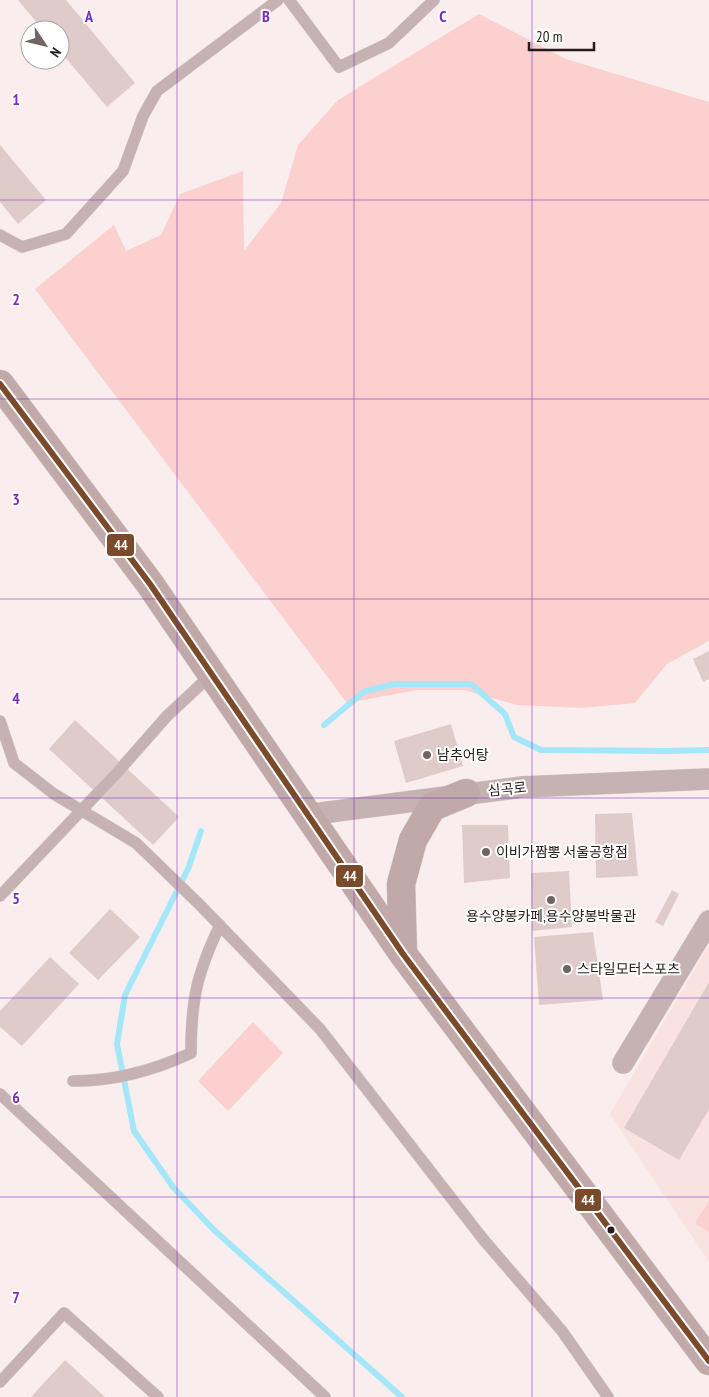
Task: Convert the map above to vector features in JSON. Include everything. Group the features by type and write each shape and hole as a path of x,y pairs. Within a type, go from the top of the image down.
{"main road":[{"path":"0,384 150,584 402,954 709,1361"},
{"path":"402,954 401,884 413,840 432,807 466,794"}],"street":[{"name":"심곡로","path":"306,815 522,787 709,779"},
{"path":"623,1064 709,921"}],"lane":[{"path":"0,235 22,247 66,234 123,171 143,116 157,91 278,0"},
{"path":"289,0 339,67 389,43 434,0"},
{"path":"0,896 82,810 167,716 212,674"},
{"path":"0,721 14,764 54,794 136,843 220,925 320,1029 483,1239 562,1331 608,1397"},
{"path":"73,1081 94,1081 158,1068 191,1053 191,1011 202,961 220,925"},
{"path":"0,1094 325,1397"},
{"path":"0,1382 64,1313 158,1397"}],"shaded area":[{"path":"479,14 566,59 709,102 709,641 667,664 635,703 582,708 517,705 464,690 417,690 347,703 35,289 114,225 126,251 161,235 180,194 243,171 244,251 281,203 298,145 338,100"},
{"path":"709,945 709,1262 610,1114"},
{"path":"253,1022 283,1053 228,1111 198,1081"},
{"path":"709,1201 709,1232 695,1223"}],"building":[{"path":"18,0 66,0 135,83 107,107 70,63 70,20 35,20"},
{"path":"0,145 46,200 18,224 0,202"},
{"path":"709,651 709,679 703,682 693,659"},
{"path":"75,720 179,817 153,845 49,749"},
{"path":"451,724 463,766 406,783 394,741"},
{"path":"632,813 638,876 596,878 595,814"},
{"name":"이비가짬뽕 서울공항점","path":"462,825 508,825 510,878 464,883"},
{"name":"용수양봉카페,용수양봉박물관","path":"569,871 572,927 532,931 531,873"},
{"path":"672,890 679,894 663,926 655,922"},
{"path":"110,909 140,937 98,980 69,953"},
{"name":"스타일모터스포츠","path":"593,932 603,1000 539,1005 534,937"},
{"path":"50,957 79,984 22,1046 0,1027 0,1011"},
{"path":"709,982 709,1109 679,1160 624,1128"},
{"path":"65,1360 105,1397 31,1397"}],"waterway":[{"path":"324,725 365,691 395,684 471,684 505,714 514,737 541,750 709,750"},
{"path":"201,831 188,869 125,995 117,1044 134,1131 173,1187 215,1231 402,1397"}],"transit line":[{"name":"44","path":"0,384 150,584 403,954 709,1361"}],"place":[{"name":"남추어탕","path":"427,755"},
{"name":"이비가짬뽕 서울공항점","path":"486,852"},
{"name":"용수양봉카페,용수양봉박물관","path":"551,900"},
{"name":"스타일모터스포츠","path":"567,969"}]}
